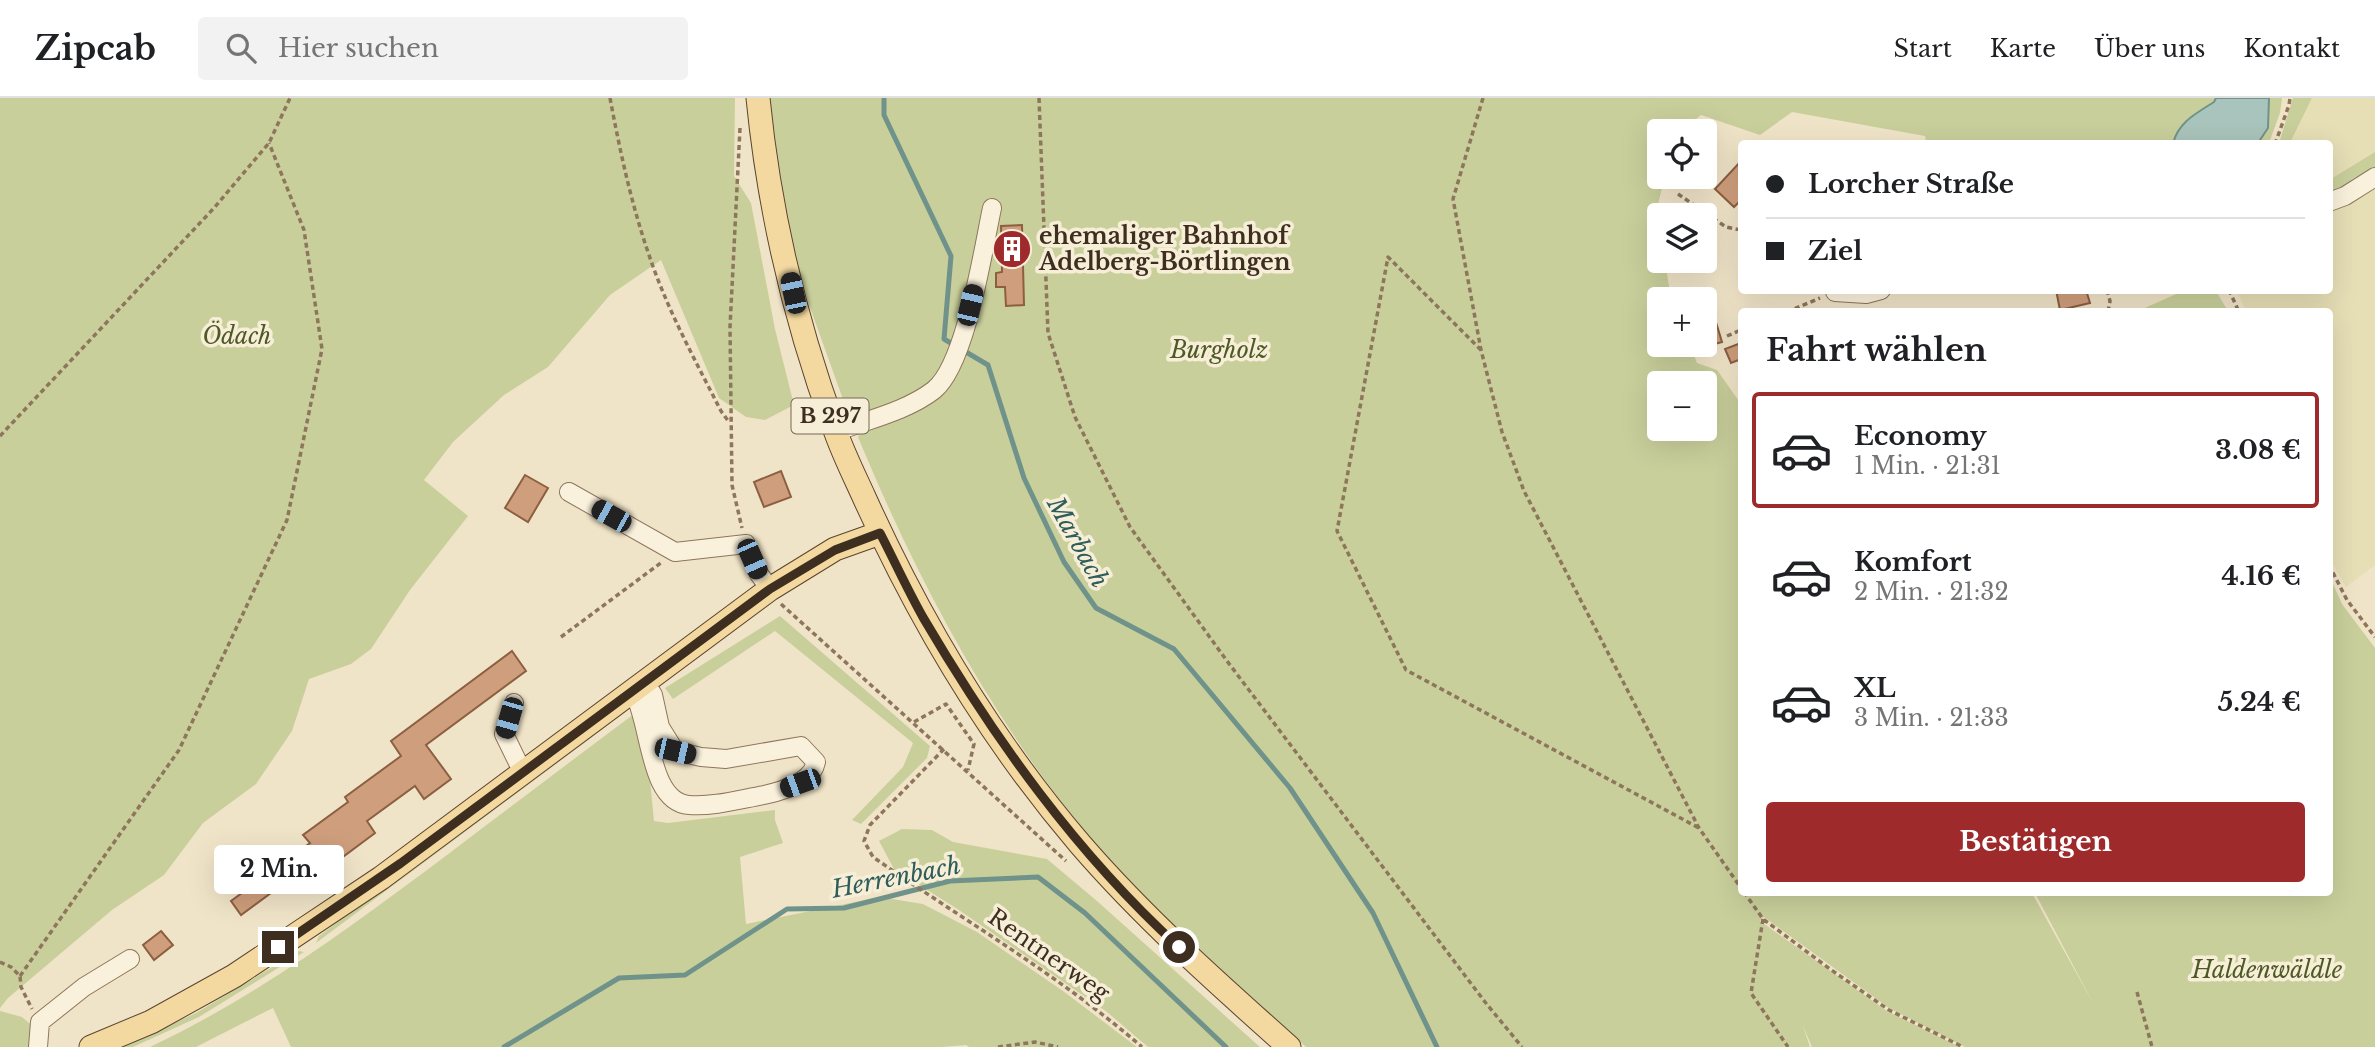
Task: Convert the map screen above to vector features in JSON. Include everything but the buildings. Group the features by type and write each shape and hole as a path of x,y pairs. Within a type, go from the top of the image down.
{"main road":[{"name":"B 297","path":"758,98 765,165 793,293 835,432 880,533 923,617 985,717 1028,779 1080,844 1161,930 1289,1047"},
{"path":"91,1047 151,1022 234,976 380,878 639,687 776,597 835,550 880,533"}],"street":[{"path":"2333,200 2375,177"},
{"path":"835,432 920,399 936,387 949,372 965,329 992,208"},
{"path":"569,492 675,552 746,544 759,574 776,597"},
{"path":"639,687 653,695 660,727 675,751 726,759 802,746 816,762 814,771 800,783 770,794 688,805 673,800 659,783 640,704 639,687"},
{"path":"514,703 505,734 523,773"},
{"path":"38,1047 40,1022 130,959"}],"path":[{"path":"0,436 214,208 269,143 289,98"},
{"path":"610,98 625,178 649,256 675,319 721,411 731,423"},
{"path":"1038,98 1048,333 1075,417 1129,527 1235,672 1522,1047"},
{"path":"1483,98 1453,200 1481,350 1502,432 1524,491 1699,828 1738,884"},
{"path":"2276,140 2290,98"},
{"path":"740,123 730,327 731,423 733,485 746,544"},
{"path":"20,976 179,750 288,520 322,349 304,230 269,143"},
{"path":"1678,194 1726,227 1738,229"},
{"path":"1481,350 1388,257 1337,531 1406,670 1699,828"},
{"path":"1797,308 1830,294"},
{"path":"1727,336 1738,331"},
{"path":"561,637 675,552"},
{"path":"2333,573 2347,600 2375,638"},
{"path":"776,597 914,722 946,704 974,744 968,771"},
{"name":"Rentnerweg","path":"914,722 944,749 870,825 864,841 873,857 1014,950 1104,1014 1142,1047"},
{"path":"1747,896 1763,919 1889,1010 1962,1047"},
{"path":"1763,919 1751,993 1788,1047"},
{"path":"0,962 11,967 20,976 25,999 40,1022"},
{"path":"2137,992 2152,1047"},
{"path":"998,1047 1035,1042 1058,1047"}],"shaded area":[{"path":"2312,98 2375,98 2375,152 2333,178 2333,140 2292,140"},
{"path":"2375,183 2375,565 2346,587 2333,565 2333,308 2245,308 2238,294 2333,294 2333,205"}],"green space":[{"name":"Ödach","path":"0,98 735,98 734,176 751,203 775,329 794,405 765,420 746,417 719,398 661,260 610,295 548,367 504,395 453,442 424,480 468,516 410,590 371,649 351,664 309,679 292,731 256,784 203,823 164,875 112,910 8,998 0,1008"},
{"name":"Burgholz","path":"769,98 2216,98 2186,120 2176,140 1926,140 1925,136 1792,112 1760,135 1701,115 1696,119 1647,119 1647,189 1662,189 1658,203 1647,203 1647,273 1667,273 1669,287 1647,287 1647,357 1695,357 1697,363 1717,370 1738,400 1738,896 2034,896 2093,1003 2037,896 2333,896 2333,584 2342,604 2375,648 2375,1047 1965,1047 1889,1008 1764,917 1760,921 1887,1011 1960,1047 1812,1047 1803,1026 1810,1047 1306,1047 1195,948 1116,868 1022,747 960,648 905,544 858,437 862,428 935,383 861,419 849,416 808,302 783,209"},
{"path":"2269,98 2282,98 2280,113 2270,140 2260,140 2268,128"},
{"path":"2293,98 2312,98 2291,140 2280,140"},
{"path":"2375,152 2375,167 2352,179 2342,190 2333,194 2333,178"},
{"path":"2176,294 2218,294 2226,308 2145,308"},
{"path":"780,616 930,746 927,758 861,824 852,820 903,767 913,743 775,631 673,699 665,688"},
{"path":"627,711 316,943 319,936 617,713"},
{"path":"634,714 647,748 654,821 668,823 775,810 775,820 783,843 740,857 746,924 880,897 923,904 977,932 1063,991 1137,1047 291,1047 273,1008 196,1047 150,1047 266,983 340,934"},
{"path":"902,829 932,830 953,842 1047,859 1260,1047 1148,1047 1107,1012 959,910 894,869 879,841"},
{"path":"299,951 304,952 199,1017 133,1047 122,1047 196,1013"},
{"path":"0,1011 22,1017 35,1028 35,1047 0,1047"}],"water":[{"path":"2216,98 2269,98 2268,128 2260,140 2174,140 2184,124"}],"waterway":[{"name":"Marbach","path":"884,98 884,115 951,256 944,339 988,365 1024,478 1064,562 1096,608 1174,649 1290,788 1373,913 1437,1047"},
{"name":"Herrenbach","path":"504,1047 619,978 685,975 787,909 844,908 950,881 1038,877 1085,913 1226,1047"}],"place":[{"name":"ehemaliger Bahnhof Adelberg-Börtlingen","path":"1012,249"}],"route":[{"path":"278,947 401,863 770,589 835,550 880,533 923,617 985,717 1028,779 1080,844 1179,947"}],"park label":[{"name":"Haldenwäldle","path":"2267,970"}]}
